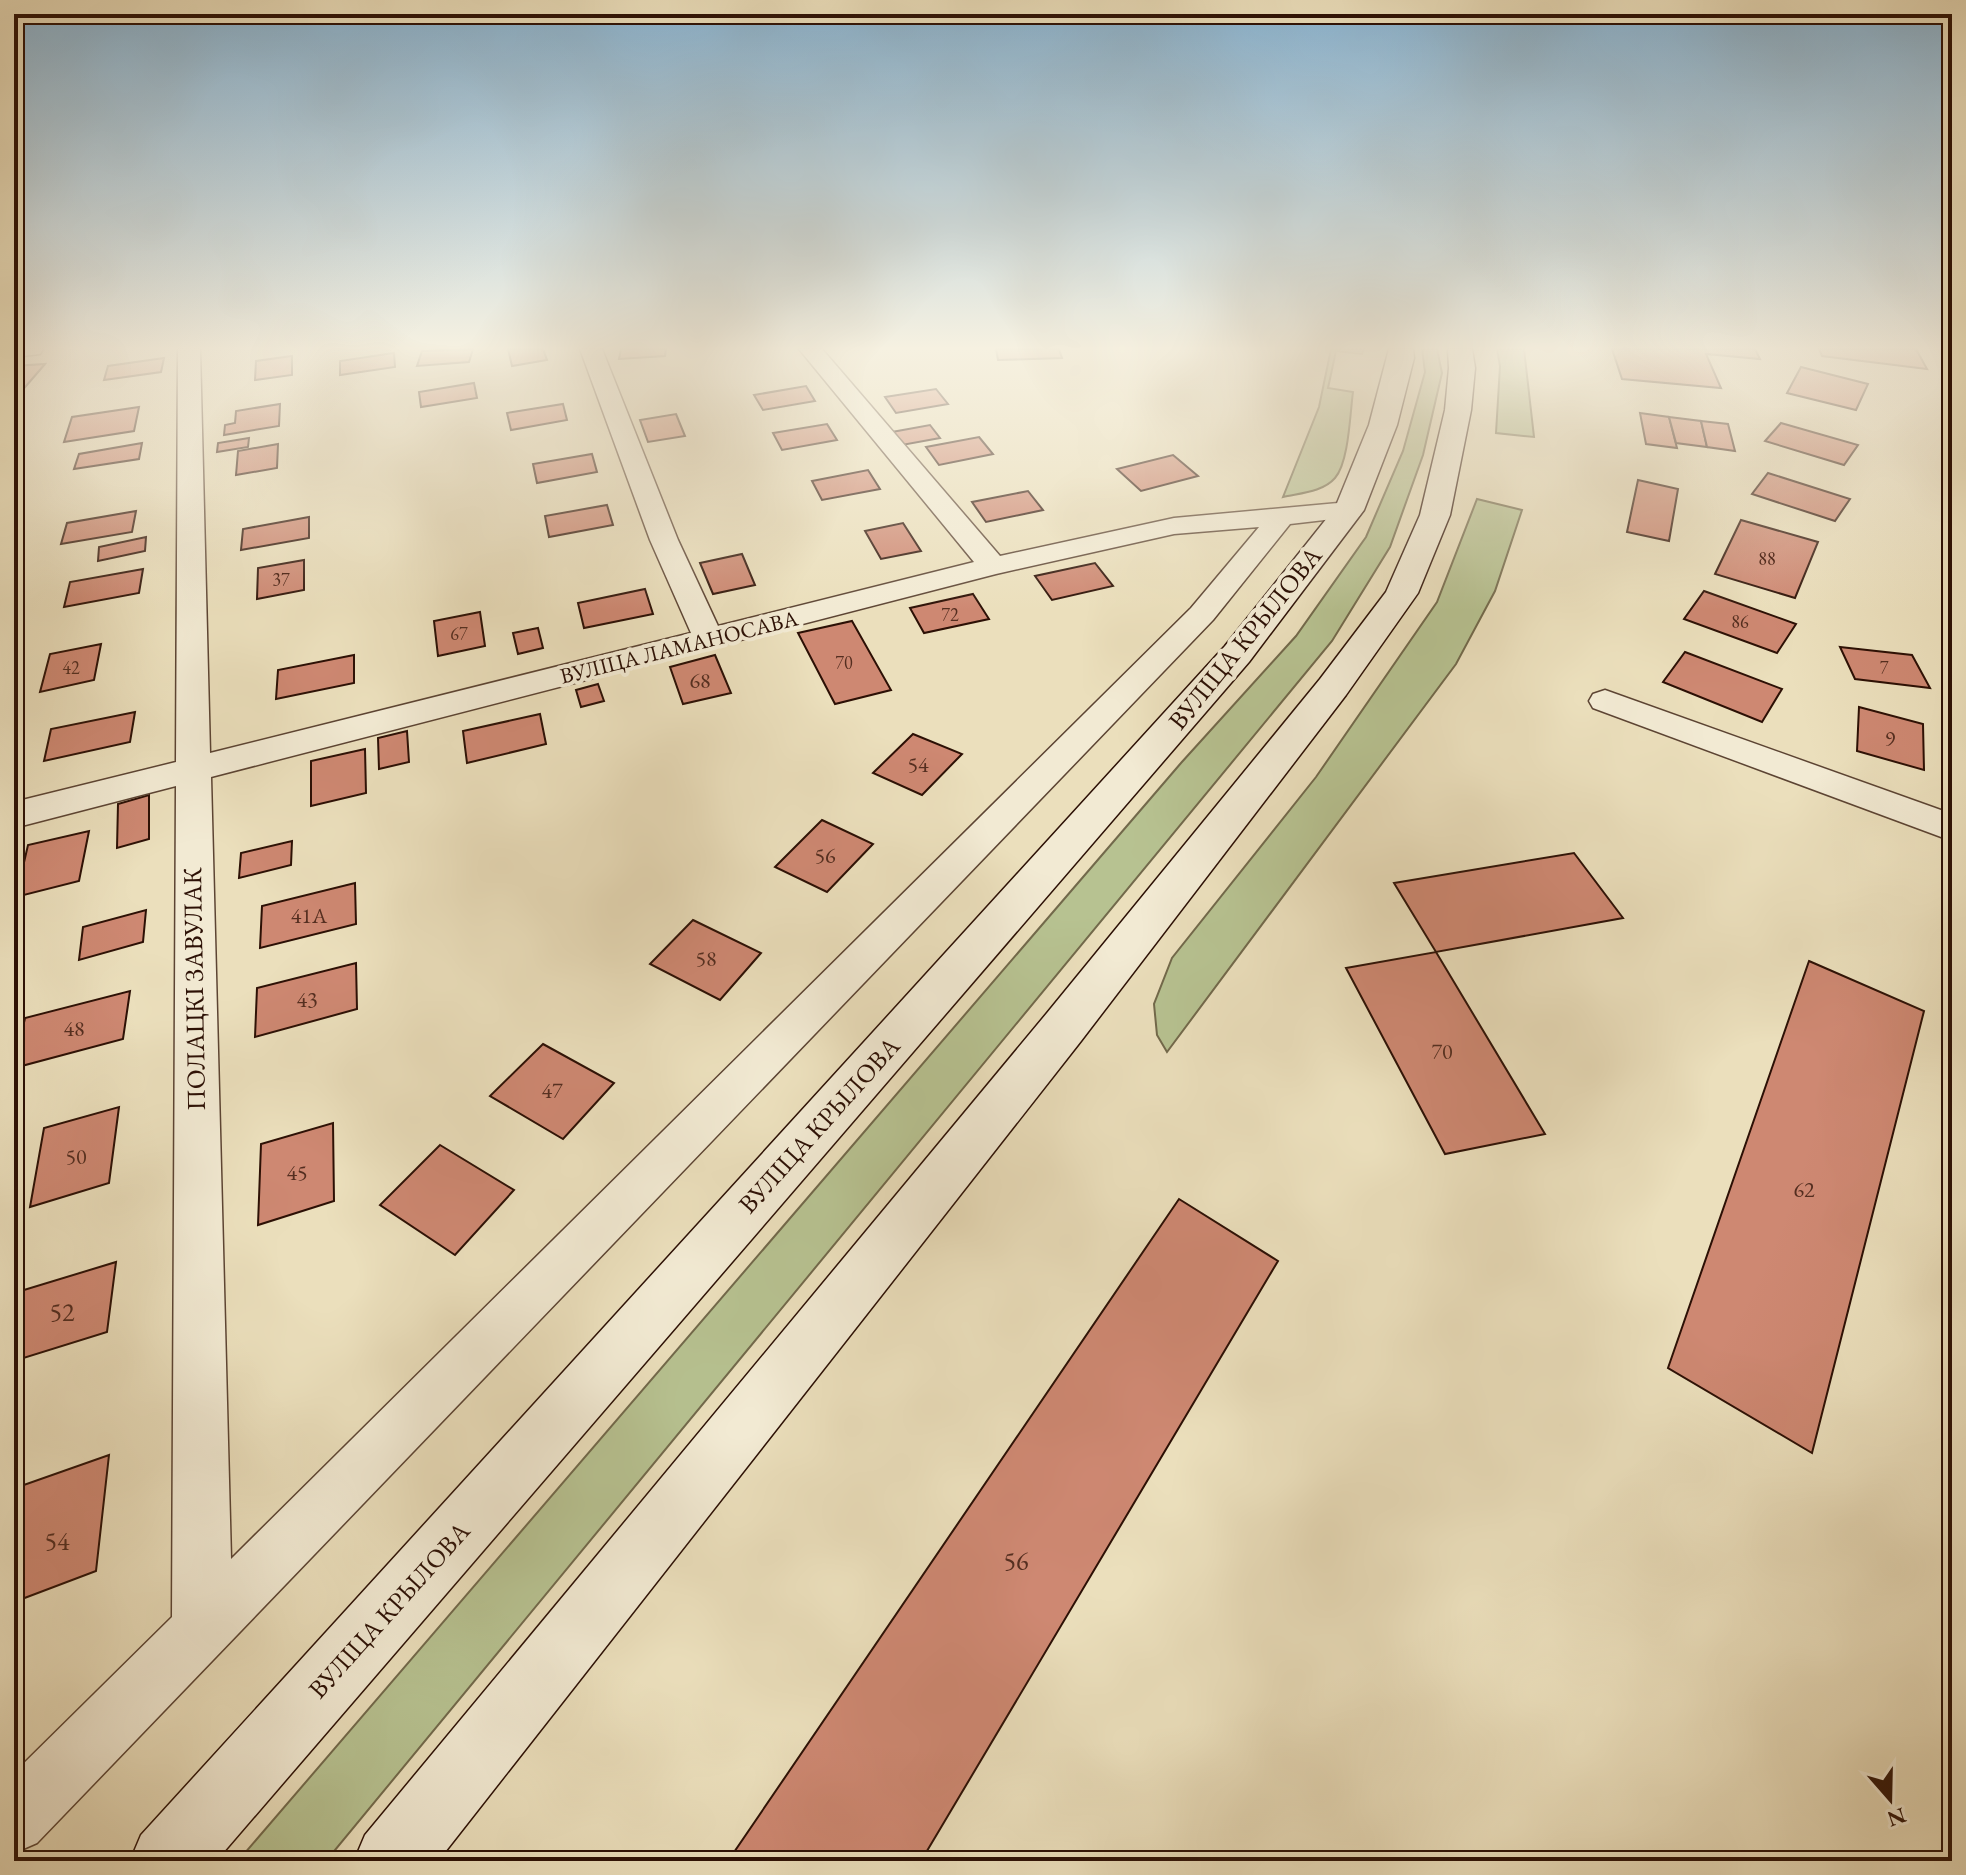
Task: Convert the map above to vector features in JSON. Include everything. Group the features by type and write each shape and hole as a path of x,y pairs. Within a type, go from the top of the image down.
{"main road":[{"name":"ВУЛІЦА КРЫЛОВА","path":"167,1861 1237,654 1349,510 1378,436"},
{"path":"391,1861 1064,1027 1333,687 1402,593 1435,515 1452,436"}],"street":[{"name":"ПОЛАЦКІ ЗАВУЛАК","path":"189,436 202,1629"},
{"path":"624,436 664,540 709,639"},
{"path":"884,436 993,566"},
{"name":"ВУЛІЦА ЛАМАНОСАВА","path":"14,815 993,566 1174,526 1349,510"},
{"path":"14,1820 1202,614 1283,515"},
{"path":"1605,701 1952,828"}],"green space":[{"path":"1307,436 1348,436 1340,471 1330,483 1283,497"},
{"path":"1407,436 1427,436 1390,547 1332,641 326,1861 238,1861 1181,763 1296,636 1366,537"},
{"path":"1477,499 1522,510 1495,591 1456,664 1167,1052 1157,1035 1154,1004 1172,958 1316,777 1437,602"}],"building":[{"path":"66,436 99,436 64,442"},
{"path":"646,436 682,436 648,442"},
{"path":"775,436 835,436 837,440 782,450"},
{"path":"895,436 940,438 902,445"},
{"path":"1645,436 1674,436 1677,448 1646,444"},
{"path":"1674,436 1705,436 1707,447 1676,443"},
{"path":"1705,436 1731,436 1735,451 1707,447"},
{"path":"1769,436 1828,436 1858,445 1844,465 1765,441"},
{"path":"979,437 993,454 939,465 926,447"},
{"path":"249,438 248,447 217,452 218,443"},
{"path":"142,443 139,459 74,469 79,454"},
{"path":"278,444 277,468 236,475 238,451"},
{"path":"592,454 597,472 537,483 533,464"},
{"path":"1173,455 1198,476 1141,491 1117,469"},
{"path":"868,470 880,489 822,500 812,481"},
{"path":"1768,473 1850,499 1835,521 1752,494"},
{"path":"1638,480 1678,489 1669,541 1627,532"},
{"path":"1028,491 1043,510 986,522 972,502"},
{"path":"607,505 613,525 549,537 545,516"},
{"path":"136,511 132,532 61,544 67,523"},
{"path":"309,517 309,538 241,550 243,529"},
{"path":"1741,520 1818,542 1795,598 1715,574"},
{"path":"903,523 921,551 881,559 865,531"},
{"path":"146,537 145,551 98,561 99,547"},
{"path":"742,554 755,585 713,594 700,563"},
{"path":"304,560 304,590 257,599 258,568"},
{"path":"1095,563 1113,586 1052,600 1035,576"},
{"path":"143,569 139,593 64,607 70,582"},
{"path":"645,589 653,614 584,628 578,603"},
{"path":"1704,591 1796,624 1777,653 1684,619"},
{"path":"973,594 989,619 924,633 910,608"},
{"path":"480,612 485,646 438,656 434,621"},
{"path":"852,621 891,690 835,704 798,633"},
{"path":"538,628 543,648 518,654 513,633"},
{"path":"101,644 94,680 40,692 50,654"},
{"path":"1840,647 1912,655 1930,688 1855,679"},
{"path":"1685,652 1782,689 1762,722 1663,682"},
{"path":"354,655 354,683 276,699 278,670"},
{"path":"715,655 731,693 683,704 670,667"},
{"path":"598,684 604,701 581,707 576,690"},
{"path":"1859,707 1923,724 1924,770 1857,751"},
{"path":"135,712 130,742 44,761 51,729"},
{"path":"540,714 546,744 467,763 463,731"},
{"path":"407,731 409,762 379,769 378,738"},
{"path":"913,734 962,754 922,795 873,773"},
{"path":"365,749 366,793 311,806 311,761"},
{"path":"149,795 149,839 117,848 118,804"},
{"path":"822,820 873,844 827,892 775,867"},
{"path":"89,831 79,881 16,897 28,845"},
{"path":"292,841 291,865 239,878 241,853"},
{"path":"1574,853 1623,918 1436,952 1394,883"},
{"path":"355,883 356,924 260,948 262,906"},
{"path":"146,910 143,942 79,960 83,927"},
{"path":"693,920 761,953 720,1000 650,964"},
{"path":"1436,952 1545,1134 1445,1154 1346,968"},
{"path":"1809,961 1924,1011 1812,1453 1668,1368"},
{"path":"356,963 357,1009 255,1037 257,988"},
{"path":"130,991 123,1039 14,1068 25,1018"},
{"path":"543,1044 614,1083 563,1139 490,1096"},
{"path":"119,1107 109,1183 30,1207 44,1128"},
{"path":"333,1123 334,1201 258,1225 261,1144"},
{"path":"440,1145 514,1190 455,1255 380,1205"},
{"path":"1179,1199 1278,1261 921,1861 728,1861"},
{"path":"116,1262 107,1332 14,1361 14,1293"},
{"path":"109,1455 96,1571 14,1602 14,1510 18,1487"}]}
